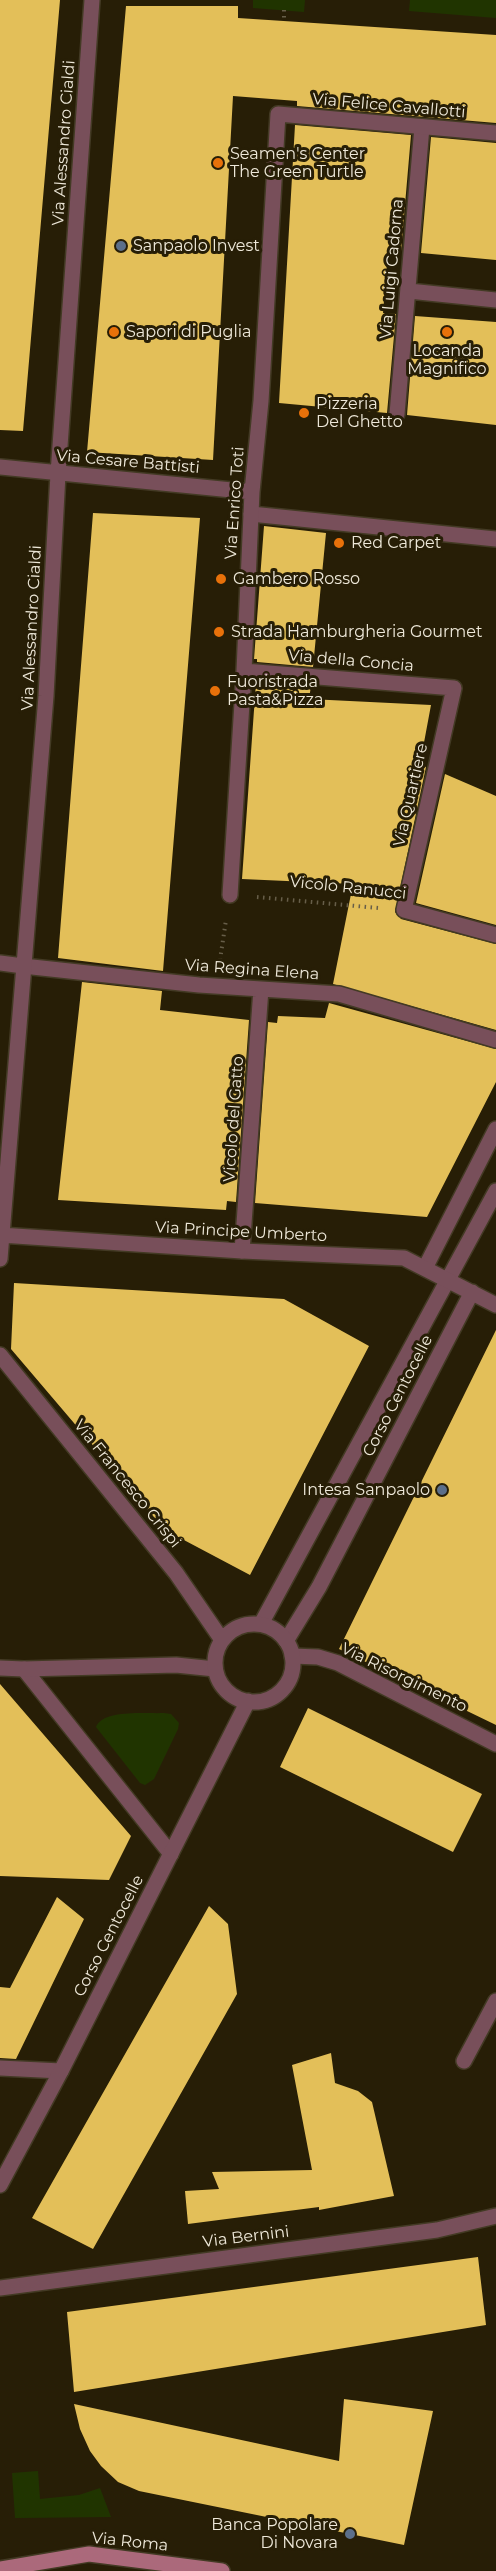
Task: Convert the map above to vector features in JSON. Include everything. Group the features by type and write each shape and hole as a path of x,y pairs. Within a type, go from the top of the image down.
{"main road":[{"name":"Via Roma","path":"0,2569 89,2554 211,2570"}],"street":[{"name":"Via Alessandro Cialdi","path":"0,1258 46,696 58,474 92,0"},
{"name":"Via Felice Cavallotti","path":"278,114 496,133"},
{"name":"Via Enrico Toti","path":"230,895 252,492 261,401 278,114"},
{"name":"Via Luigi Cadorna","path":"396,414 409,291 422,127"},
{"path":"409,291 496,300"},
{"name":"Via Cesare Battisti","path":"0,467 252,492"},
{"path":"251,514 496,540"},
{"name":"Via della Concia","path":"244,671 454,688"},
{"name":"Via Quartiere","path":"404,910 454,688"},
{"name":"Vicolo Ranucci","path":"404,910 496,935"},
{"name":"Via Regina Elena","path":"0,963 199,985 339,994 496,1040"},
{"name":"Vicolo del Gatto","path":"242,1251 261,989"},
{"path":"425,1268 496,1129"},
{"path":"261,1624 496,1191"},
{"name":"Via Principe Umberto","path":"1,1235 242,1251 404,1258 496,1305"},
{"name":"Corso Centocelle","path":"286,1641 320,1587 472,1292"},
{"name":"Via Francesco Crispi","path":"0,1355 176,1573 222,1640"},
{"path":"261,1624 271,1628 286,1641 292,1656 292,1671 281,1690 269,1699 248,1701 239,1699 225,1689 215,1669 216,1653 222,1640 240,1627 261,1624"},
{"name":"Via Risorgimento","path":"292,1656 318,1657 338,1663 496,1744"},
{"path":"0,1668 176,1665 215,1669"},
{"path":"24,1669 171,1854"},
{"name":"Corso Centocelle","path":"0,2185 62,2071 248,1701"},
{"path":"464,2061 496,2001"},
{"path":"0,2068 62,2071"},
{"name":"Via Bernini","path":"0,2288 437,2230 496,2216"}],"path":[{"path":"284,10 284,21"},
{"path":"199,985 198,970 219,966 230,895"},
{"name":"Vicolo Ranucci","path":"230,895 404,910"}],"green space":[{"path":"253,0 305,0 304,12 253,8"},
{"path":"410,0 496,0 496,18 409,11"},
{"path":"171,1714 179,1723 178,1729 154,1779 145,1785 140,1783 96,1727 100,1721 116,1715"},
{"path":"38,2471 40,2499 79,2495 100,2488 111,2517 15,2518 12,2473"}],"building":[{"path":"0,0 60,0 23,431 0,430"},
{"path":"126,6 238,6 238,18 496,35 496,123 297,106 297,101 233,96 213,460 87,452"},
{"path":"295,125 411,135 401,251 388,250 383,313 396,314 387,413 279,403"},
{"path":"431,137 496,143 496,260 421,253"},
{"path":"415,316 496,322 496,425 407,415"},
{"path":"93,513 200,518 163,971 58,958"},
{"path":"264,526 326,533 313,667 257,662 257,659 254,659"},
{"path":"256,682 311,686 309,699 431,705 420,764 426,767 395,912 401,919 496,944 496,1030 333,984 353,884 242,879"},
{"path":"445,774 496,796 496,925 416,903"},
{"path":"82,982 162,991 160,1010 249,1020 236,1202 227,1201 226,1210 58,1200"},
{"path":"329,1003 496,1049 496,1082 427,1217 255,1203 268,1022 277,1023 278,1016 325,1018"},
{"path":"14,1283 284,1299 369,1346 250,1575 165,1530 11,1349"},
{"path":"496,1330 496,1725 339,1649"},
{"path":"0,1684 131,1836 109,1880 0,1876"},
{"path":"308,1708 482,1794 453,1852 280,1767"},
{"path":"57,1897 84,1919 16,2059 0,2058 0,1987 10,1988"},
{"path":"209,1906 228,1924 237,1994 93,2249 32,2218"},
{"path":"331,2053 335,2083 358,2091 372,2102 394,2196 319,2210 319,2207 188,2224 185,2191 219,2189 212,2172 312,2170 292,2065"},
{"path":"478,2257 486,2325 74,2392 67,2312"},
{"path":"344,2399 433,2411 404,2545 139,2491 118,2482 101,2466 90,2451 80,2429 74,2404 339,2461"}],"place":[{"name":"Seamen's Center The Green Turtle","path":"218,163"},
{"name":"Sanpaolo Invest","path":"121,246"},
{"name":"Sapori di Puglia","path":"114,332"},
{"name":"Locanda Magnifico","path":"447,332"},
{"name":"Pizzeria Del Ghetto","path":"304,413"},
{"name":"Red Carpet","path":"339,543"},
{"name":"Gambero Rosso","path":"221,579"},
{"name":"Strada Hamburgheria Gourmet","path":"219,632"},
{"name":"Fuoristrada Pasta&Pizza","path":"215,691"},
{"name":"Intesa Sanpaolo","path":"442,1490"},
{"name":"Banca Popolare Di Novara","path":"350,2534"}]}
